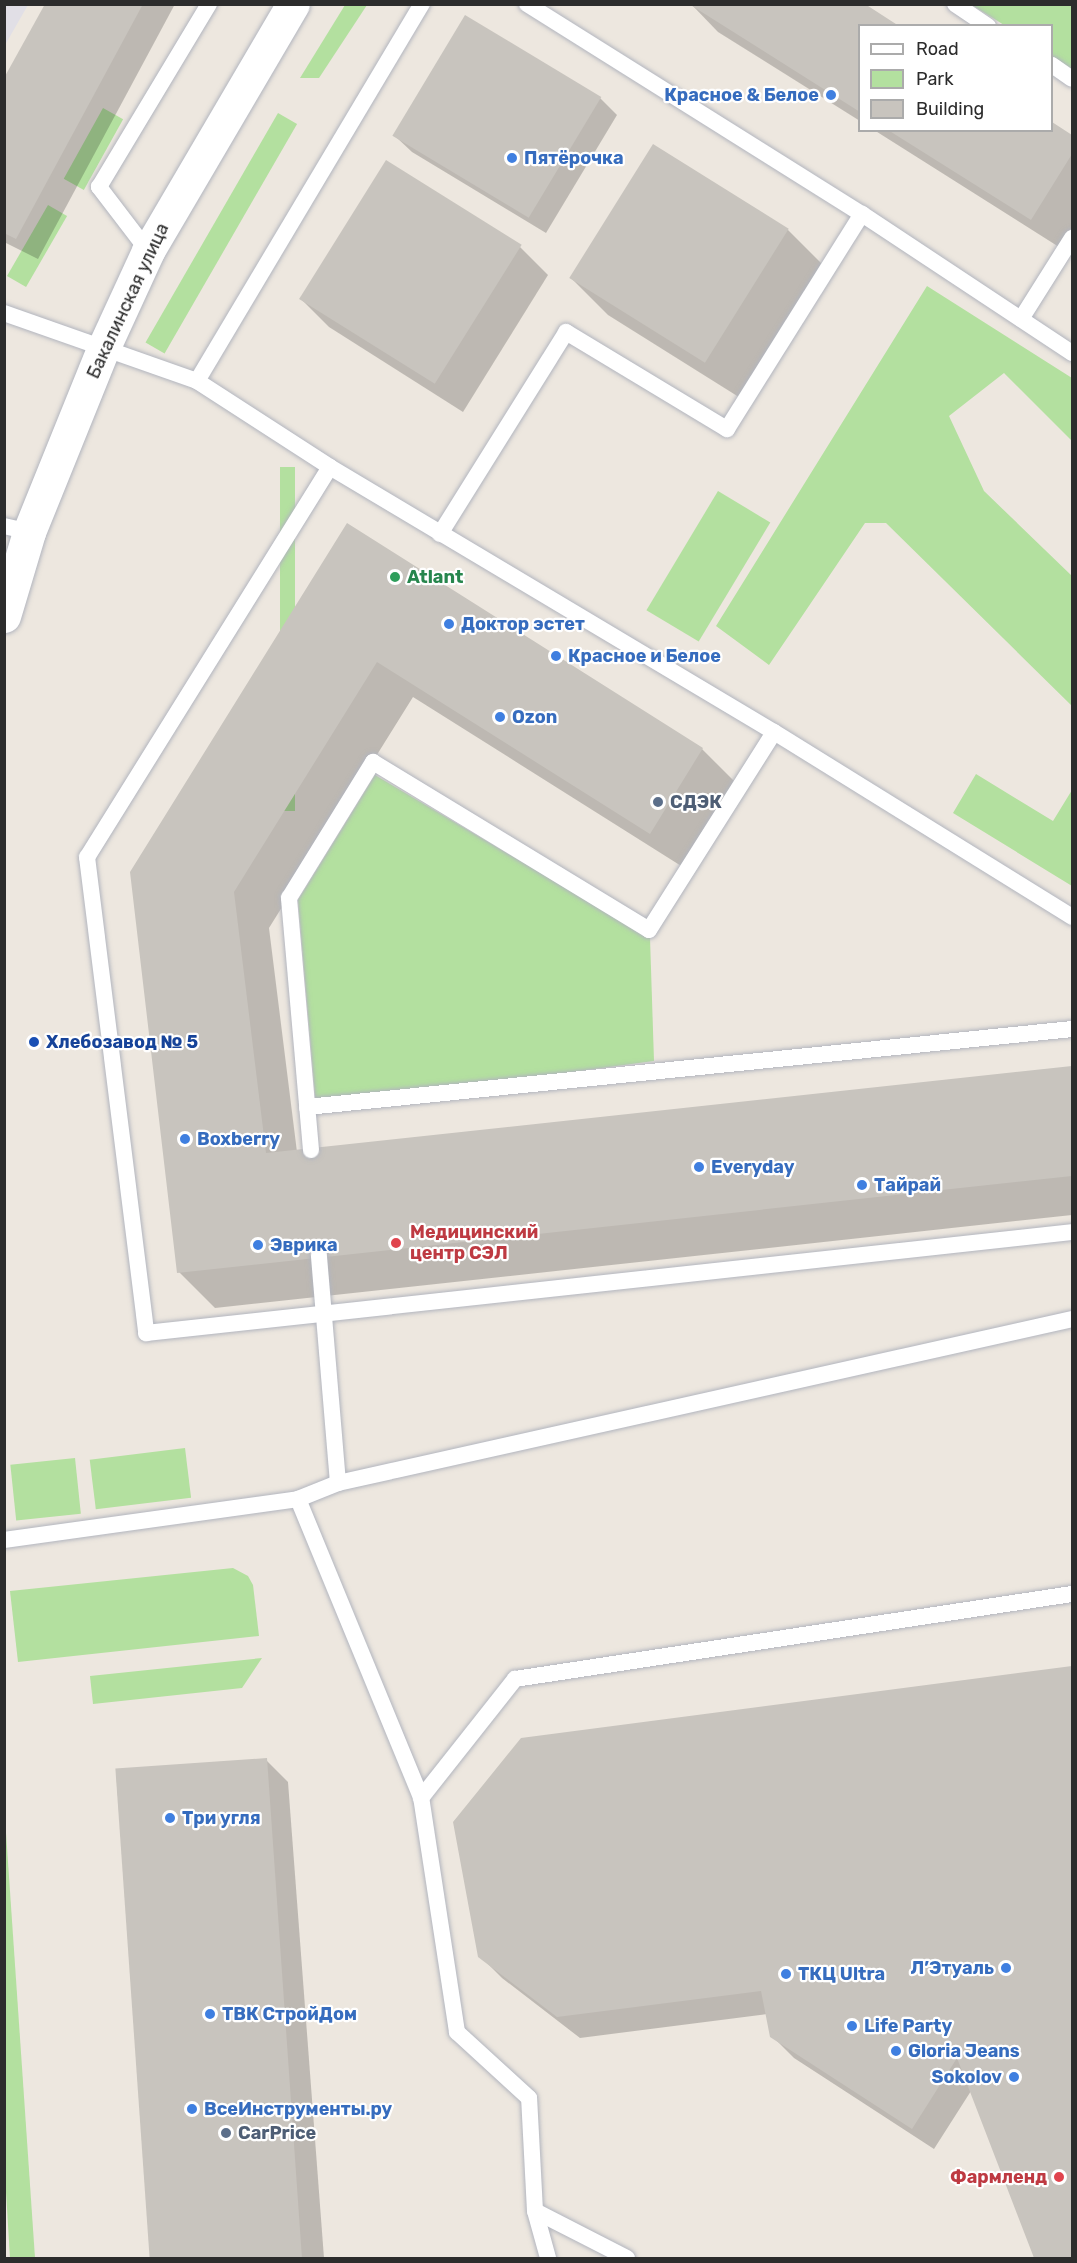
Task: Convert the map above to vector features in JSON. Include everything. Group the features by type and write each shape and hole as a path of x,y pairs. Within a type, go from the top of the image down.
{"main road":[{"name":"Бакалинская улица","path":"4,616 17,529 148,251 293,4"}],"lane":[{"path":"148,251 99,187 209,4"},
{"path":"197,381 422,4"},
{"path":"527,4 862,214 1072,353"},
{"path":"955,4 985,24"},
{"path":"1053,66 1072,79"},
{"path":"440,534 566,332 727,429 862,214"},
{"path":"1021,319 1072,238"},
{"path":"4,313 197,381 330,467 774,732 1072,917"},
{"path":"330,467 87,857 146,1333 1072,1232"},
{"path":"311,1150 289,898 373,762 649,930 774,732"},
{"path":"307,1107 1072,1029"},
{"path":"319,1256 338,1483"},
{"path":"4,1540 298,1498 338,1483 1072,1319"},
{"path":"298,1498 421,1798 457,2032 529,2098 535,2211 548,2259"},
{"path":"421,1798 515,1679 1072,1594"},
{"path":"535,2211 627,2259"}],"shaded area":[{"path":"4,5 28,5 5,45"}],"green space":[{"path":"345,5 367,5 319,78 300,78"},
{"path":"972,5 1072,5 1072,69 1053,57 1053,24 1002,24"},
{"path":"103,108 123,119 84,190 64,179"},
{"path":"278,113 297,124 165,353 146,342"},
{"path":"48,205 67,216 26,287 7,276"},
{"path":"927,286 1072,378 1072,441 1004,373 949,416 984,491 1072,576 1072,706 886,523 865,523 769,665 716,626"},
{"path":"280,467 295,467 295,811 280,811"},
{"path":"718,491 770,522 699,642 646,610"},
{"path":"976,774 1053,821 1072,790 1072,886 953,813"},
{"path":"375,775 650,938 654,1061 316,1106 298,900"},
{"path":"185,1448 191,1498 96,1509 90,1460"},
{"path":"75,1458 81,1514 16,1520 10,1465"},
{"path":"233,1568 248,1576 253,1585 259,1636 18,1662 10,1591"},
{"path":"262,1658 242,1688 93,1704 90,1676"},
{"path":"4,1818 35,2258 10,2258 5,2175"}],"building":[{"path":"45,4 143,4 16,239 4,233 4,78"},
{"path":"689,4 865,4 896,24 858,24 858,111"},
{"path":"465,15 601,97 529,218 392,136"},
{"path":"1053,123 1072,135 1072,154 1031,220 891,132 1053,132"},
{"path":"653,144 789,229 705,363 569,278"},
{"path":"386,160 522,245 435,384 299,299"},
{"path":"347,523 703,748 650,834 377,662 234,892 266,1153 1072,1066 1072,1176 177,1273 130,872"},
{"name":"ТКЦ Ultra","path":"1072,1666 1072,2258 1034,2258 957,2058 912,2129 770,2037 761,1991 557,2017 478,1957 453,1822 521,1738"},
{"name":"ТВК СтройДом","path":"267,1758 302,2258 150,2258 115,1769"}],"place":[{"name":"Красное & Белое","path":"831,95"},
{"name":"Пятёрочка","path":"512,158"},
{"name":"Atlant","path":"395,577"},
{"name":"Доктор эстет","path":"449,624"},
{"name":"Красное и Белое","path":"556,656"},
{"name":"Ozon","path":"500,717"},
{"name":"СДЭК","path":"658,802"},
{"name":"Хлебозавод № 5","path":"34,1042"},
{"name":"Boxberry","path":"185,1139"},
{"name":"Everyday","path":"699,1167"},
{"name":"Тайрай","path":"862,1185"},
{"name":"Медицинский центр СЭЛ","path":"396,1243"},
{"name":"Эврика","path":"258,1245"},
{"name":"Три угля","path":"170,1818"},
{"name":"Л’Этуаль","path":"1006,1968"},
{"name":"ТКЦ Ultra","path":"786,1974"},
{"name":"ТВК СтройДом","path":"210,2014"},
{"name":"Life Party","path":"852,2026"},
{"name":"Gloria Jeans","path":"896,2051"},
{"name":"Sokolov","path":"1014,2077"},
{"name":"ВсеИнструменты.ру","path":"192,2109"},
{"name":"CarPrice","path":"226,2133"},
{"name":"Фармленд","path":"1059,2177"}]}
